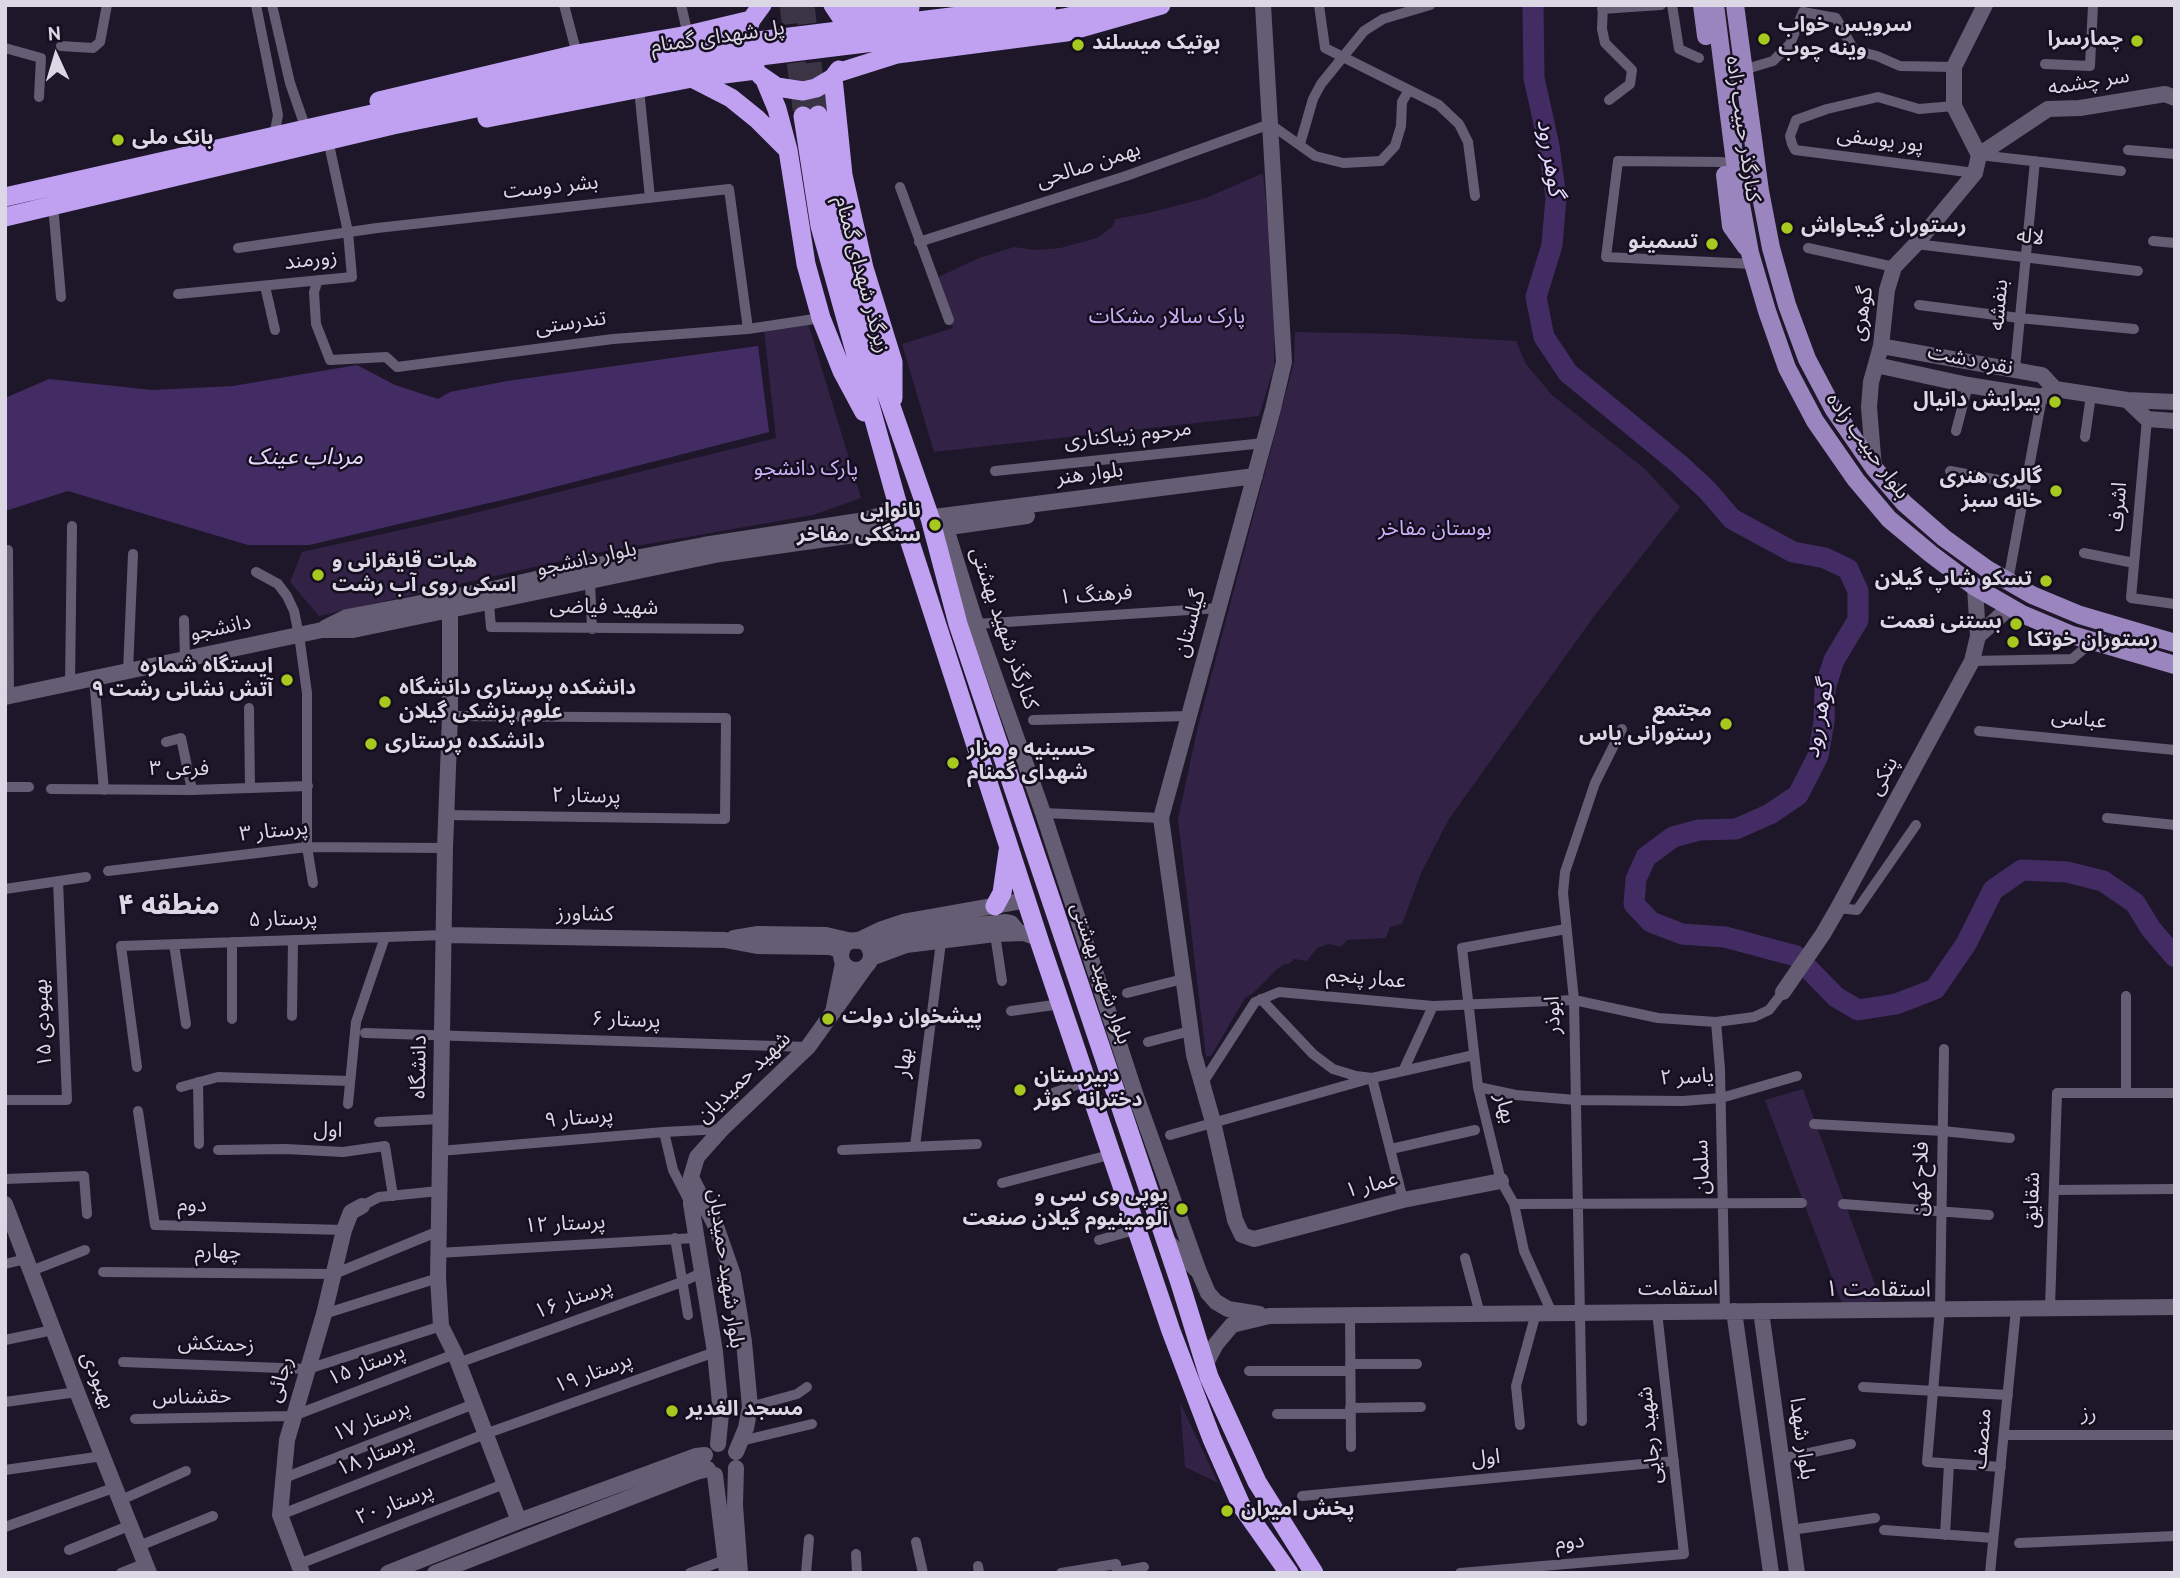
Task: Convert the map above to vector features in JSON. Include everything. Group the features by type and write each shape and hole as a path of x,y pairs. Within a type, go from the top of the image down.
{"highway":[{"path":"836,8 892,10 932,5"},
{"name":"پل شهدای گمنام","path":"316,132 537,79 685,50 1046,5"},
{"name":"پل شهدای گمنام","path":"316,132 687,65 1064,18 1119,5"},
{"path":"5,197 274,136 316,132 358,142 692,78 761,75 789,91 816,88 835,75 897,54 1066,32 1161,5"},
{"path":"836,8 845,23 848,49 835,75 838,136 848,201 864,268 893,362 893,413"},
{"path":"5,217 316,132 388,97 577,54 688,35 757,10"},
{"path":"757,10 747,46 777,109 788,150 806,264 821,318 842,371 881,443 897,502 1008,843 1171,1331 1241,1506 1286,1572"},
{"path":"892,10 897,54"},
{"path":"688,35 701,44 704,51 703,67 692,78"},
{"path":"598,50 610,60 614,70 609,88 599,96"},
{"path":"692,78 731,98 788,150"},
{"name":"زیرگذر شهدای گمنام","path":"881,443 820,226 811,116 863,329 893,413"},
{"name":"بلوار شهید بهشتی","path":"893,413 937,523 958,624 1116,1098 1128,1131 1144,1148 1164,1238 1205,1365 1231,1430 1257,1482 1314,1573"},
{"path":"917,561 936,584 1045,921 1195,1363 1202,1409"},
{"path":"995,906 1002,893 1008,843"},
{"path":"1027,900 1048,894"},
{"path":"1096,1105 1104,1112 1111,1113 1114,1111 1116,1098"},
{"path":"1110,1147 1107,1129 1112,1121 1122,1123 1128,1131"}],"main road":[{"name":"کنارگذر حبیب زاده","path":"1702,5 1731,226 1752,259"},
{"name":"بلوار حبیب زاده","path":"1715,5 1739,194 1752,259 1787,368 1815,421 1856,480 1889,519 1975,587 2010,607 2072,635 2175,665"},
{"name":"بلوار حبیب زاده","path":"1735,5 1760,191 1771,248 1807,359 1834,410 1874,468 1905,503 1944,538 1987,569 2032,595 2080,615 2175,643"},
{"name":"کنارگذر حبیب زاده","path":"1745,5 1769,187 1771,248"}],"street":[{"path":"61,46 93,48 100,42 107,5"},
{"path":"256,5 278,116 274,136"},
{"name":"زورمند","path":"177,294 352,277 348,232 316,132 290,83 272,5"},
{"path":"564,5 577,54"},
{"path":"681,5 688,35"},
{"name":"گیلستان","path":"1254,1239 1242,1234 1235,1220 1190,1031 1161,818 1284,362 1263,5"},
{"path":"1319,5 1325,48 1439,105 1459,124 1468,142 1475,196"},
{"path":"1300,144 1313,99 1321,84 1364,31 1383,19 1430,5"},
{"path":"1609,100 1630,84 1632,70 1605,43 1603,7 1661,5"},
{"path":"1672,5 1679,49 1699,58"},
{"path":"1985,5 1954,67 1954,106 1979,155 2121,171"},
{"path":"2045,64 2090,66 2093,5"},
{"path":"1753,66 1773,61 1790,44 1803,12 1836,18 1854,50 1900,66 1954,67"},
{"path":"262,33 277,30"},
{"path":"5,48 41,58 39,97"},
{"path":"639,89 650,198"},
{"path":"1270,124 1315,156 1343,163 1381,161 1395,146 1401,126 1402,102 1409,90"},
{"name":"سر چشمه","path":"1979,155 2048,109 2080,108 2165,94 2175,98"},
{"name":"پور یوسفی","path":"1954,106 1919,109 1878,97 1796,120 1790,136 1795,150 1975,173"},
{"name":"بهمن صالحی","path":"919,242 1126,176 1270,124"},
{"path":"2128,150 2175,154"},
{"name":"گوهری","path":"1874,468 1869,407 1871,382 1881,346 1887,290 1894,267 1975,173 1979,155"},
{"name":"بنفشه","path":"2015,369 2035,160"},
{"path":"1723,162 1618,162 1606,257 1752,259"},
{"path":"900,187 949,320"},
{"name":"بشر دوست","path":"237,248 348,232 729,189 748,329"},
{"path":"53,205 61,297"},
{"path":"2153,241 2175,243"},
{"name":"لاله","path":"1916,244 2138,271"},
{"path":"1808,248 1894,267"},
{"name":"تندرستی","path":"318,280 314,292 316,324 330,360 386,357 397,367 613,338 748,329 821,318"},
{"path":"265,286 275,330"},
{"path":"1919,305 2134,329"},
{"name":"نقره دشت","path":"1881,346 2042,375 2048,393"},
{"path":"1896,369 1893,360 1901,349"},
{"name":"نقره دشت","path":"1876,365 1968,385 2175,402"},
{"path":"1956,431 1968,385"},
{"path":"2008,581 2026,485 2048,393"},
{"path":"2085,437 2091,395"},
{"path":"2127,400 2147,419 2175,421"},
{"name":"اشرف","path":"2147,419 2131,598 2175,604"},
{"name":"مرحوم زیباکناری","path":"995,471 1264,443"},
{"path":"1950,471 2026,485"},
{"name":"بلوار هنر","path":"937,523 1253,481"},
{"name":"بلوار دانشجو","path":"867,526 897,502"},
{"name":"کنارگذر شهید بهشتی","path":"937,523 1043,813 1144,1148 1199,1272"},
{"path":"70,684 72,526"},
{"name":"بلوار دانشجو","path":"323,630 353,630 450,604 705,551 867,526 884,532 908,535"},
{"path":"7,697 8,550"},
{"path":"2084,553 2134,563"},
{"path":"128,671 133,554"},
{"path":"256,572 278,584 287,596 294,611 299,635 307,693 307,847 313,883"},
{"path":"589,575 592,629"},
{"name":"بلوار دانشجو","path":"450,604 489,604 589,575"},
{"name":"پتکی","path":"1783,992 1838,908 1972,661 1978,636 1975,587"},
{"name":"دانشگاه","path":"450,604 438,1253 441,1326 519,1521"},
{"name":"شهید فیاضی","path":"489,604 491,627 739,629"},
{"path":"1978,636 2010,607"},
{"name":"فرهنگ ۱","path":"976,624 1219,608"},
{"path":"184,620 185,659"},
{"name":"دانشجو","path":"7,697 323,630"},
{"path":"1972,661 2073,659 2092,642"},
{"path":"94,679 104,790"},
{"path":"249,708 250,788"},
{"name":"پرستار ۲","path":"446,815 725,819 726,718 450,716"},
{"path":"1033,720 1189,716"},
{"name":"ابوذر","path":"1582,1421 1574,1000 1563,893 1565,872 1595,783 1622,729"},
{"name":"عباسی","path":"1979,731 2175,750"},
{"path":"166,742 181,738 192,790"},
{"name":"فرعی ۳","path":"51,789 192,790 308,786"},
{"path":"5,787 29,787"},
{"path":"1043,813 1161,818"},
{"path":"2106,818 2175,825"},
{"path":"1838,908 1857,910 1916,825"},
{"name":"پرستار ۳","path":"108,871 307,847 445,848"},
{"path":"5,889 86,877"},
{"name":"بهبودی ۱۵","path":"5,1100 67,1100 58,881"},
{"path":"857,953 881,929 904,922 1027,900"},
{"path":"857,953 902,933 1011,923 1019,933"},
{"name":"بهار","path":"1544,1313 1524,1251 1514,1204 1502,1181 1478,1087 1462,948 1566,929"},
{"path":"857,953 995,934 1019,933 1040,940"},
{"path":"995,934 1002,981"},
{"name":"پرستار ۵","path":"137,1067 121,946 445,935"},
{"name":"کشاورز","path":"445,935 725,940 757,946 830,947 857,953"},
{"path":"348,1104 356,1022 385,937"},
{"path":"292,1016 293,940"},
{"path":"232,942 232,1019"},
{"name":"بهار","path":"915,1146 941,942"},
{"path":"174,944 186,1024"},
{"name":"شهید حمیدیان","path":"691,1177 697,1157 722,1129 808,1047 833,1013 857,953"},
{"name":"شهید حمیدیان","path":"833,1013 857,953"},
{"path":"1127,993 1183,979"},
{"name":"عمار پنجم","path":"1261,999 1279,992 1433,1006 1574,1000 1658,1018 1716,1022"},
{"path":"1716,1022 1754,1017 1769,1010 1783,992"},
{"path":"2126,996 2126,1093 2175,1093"},
{"path":"1202,1084 1255,1002 1261,999 1314,1054 1333,1069 1372,1078"},
{"path":"1011,1011 1061,1004"},
{"path":"1404,1069 1433,1006"},
{"name":"سلمان","path":"1716,1022 1729,1311"},
{"path":"1148,1042 1190,1031"},
{"name":"پرستار ۶","path":"365,1033 808,1047"},
{"name":"فلاح کهن","path":"1944,1049 1940,1310 1927,1462 1949,1464"},
{"path":"1170,1135 1404,1069 1474,1055"},
{"name":"یاسر ۲","path":"1478,1087 1516,1095 1576,1100 1683,1101 1721,1098 1797,1076"},
{"path":"181,1087 218,1077 350,1082"},
{"path":"1372,1078 1403,1200"},
{"path":"1053,1093 1088,1081"},
{"path":"198,1082 199,1143"},
{"name":"شقایق","path":"2050,1308 2057,1093 2126,1093"},
{"name":"دوم","path":"138,1111 155,1225 344,1230"},
{"path":"379,1122 441,1119"},
{"path":"1814,1124 1942,1131 2010,1139"},
{"name":"پرستار ۹","path":"440,1151 722,1129"},
{"path":"1391,1149 1475,1130"},
{"path":"664,1132 678,1181 691,1204"},
{"path":"842,1150 977,1144"},
{"name":"اول","path":"218,1150 343,1152 385,1146 393,1196"},
{"path":"1002,1183 1110,1147"},
{"path":"5,1179 84,1176 87,1214"},
{"name":"بلوار شهید حمیدیان","path":"691,1177 695,1238 715,1352 721,1414 711,1461 726,1566"},
{"name":"بلوار شهید حمیدیان","path":"691,1177 718,1228 733,1275 744,1342 750,1407 737,1453 735,1505 740,1573"},
{"name":"عمار ۱","path":"1254,1239 1403,1200 1502,1181"},
{"path":"2054,1190 2175,1189"},
{"path":"362,1206 379,1197 439,1191"},
{"path":"1514,1204 1802,1203"},
{"name":"بهبودی","path":"5,1204 76,1392 147,1568"},
{"path":"1843,1205 1989,1216"},
{"name":"رجائی","path":"300,1569 280,1515 287,1440 324,1314 344,1230 351,1212 362,1206"},
{"path":"1099,1240 1138,1229"},
{"path":"334,1274 439,1231"},
{"path":"675,1238 688,1315"},
{"name":"پرستار ۱۲","path":"438,1253 695,1238"},
{"path":"1164,1238 1199,1272 1208,1293 1216,1302 1228,1309 1269,1316"},
{"path":"5,1264 28,1265 85,1250"},
{"path":"1465,1258 1480,1314"},
{"name":"چهارم","path":"103,1272 334,1274"},
{"name":"پرستار ۱۶","path":"456,1359 682,1282 701,1273"},
{"path":"324,1314 438,1278"},
{"name":"استقامت","path":"1205,1365 1216,1343 1232,1325 1269,1316 2175,1307"},
{"name":"منصف","path":"1990,1573 2016,1309"},
{"path":"1729,1311 1770,1573"},
{"name":"بلوار شهدا","path":"1761,1311 1797,1573"},
{"name":"شهید رجایی","path":"1657,1312 1684,1554"},
{"path":"1520,1425 1516,1386 1544,1313"},
{"path":"1350,1315 1351,1447"},
{"path":"308,1369 441,1326"},
{"path":"5,1340 53,1331"},
{"name":"پرستار ۱۹","path":"485,1434 715,1352"},
{"name":"پرستار ۱۵","path":"293,1416 456,1359"},
{"name":"زحمتکش","path":"123,1362 308,1369"},
{"path":"1249,1371 1417,1364"},
{"path":"750,1407 797,1394 807,1387"},
{"path":"1863,1387 2008,1395"},
{"path":"5,1402 76,1392"},
{"name":"پرستار ۱۷","path":"284,1478 474,1404"},
{"path":"1277,1414 1421,1407"},
{"name":"حقشناس","path":"135,1419 293,1416"},
{"path":"388,1573 696,1456 711,1461 725,1476 737,1453 812,1424"},
{"name":"پرستار ۱۸","path":"280,1515 485,1434"},
{"name":"رز","path":"2004,1435 2175,1435"},
{"path":"1781,1459 1851,1444"},
{"path":"435,1573 696,1472 727,1445 737,1453"},
{"path":"5,1470 103,1456"},
{"name":"اول","path":"1302,1496 1674,1461"},
{"path":"1945,1535 1949,1464 2001,1467"},
{"path":"5,1527 186,1471"},
{"name":"پرستار ۲۰","path":"300,1569 504,1484"},
{"path":"139,1546 213,1516"},
{"path":"1791,1530 1875,1517"},
{"path":"69,1550 131,1525"},
{"path":"1884,1530 1993,1538"},
{"path":"2019,1543 2175,1536"},
{"path":"806,1573 809,1539"},
{"path":"916,1542 923,1573"},
{"path":"455,1546 463,1562"},
{"name":"دوم","path":"1460,1573 1581,1568 1684,1554"},
{"path":"856,1555 857,1573"},
{"path":"1061,1573 1116,1564 1117,1572 1144,1567"},
{"path":"690,1573 726,1566"},
{"path":"121,1573 147,1568"}],"green space":[{"name":"پارک سالار مشکات","path":"1263,173 1275,290 1274,367 1259,416 934,452 902,344 953,328 934,279 979,258 1014,247 1036,250 1060,248 1097,238 1113,226 1115,219 1206,198"},
{"name":"پارک دانشجو","path":"808,323 861,498 813,515 596,553 319,616 290,582 302,552 450,519 776,438 764,330"},
{"name":"بوستان مفاخر","path":"1295,332 1398,334 1516,341 1526,364 1552,395 1645,469 1680,507 1592,619 1449,819 1421,873 1402,924 1390,927 1386,938 1347,940 1341,947 1329,944 1317,948 1307,961 1294,959 1277,969 1245,998 1211,1056 1206,1057 1178,819 1198,726 1294,362"},
{"path":"1803,1089 1881,1301 1842,1304 1765,1100"},
{"path":"1180,1402 1218,1483 1185,1467"}],"water":[{"name":"مرداب عینک","path":"758,346 769,432 519,496 309,545 248,545 68,491 5,511 5,398 49,379 152,390 233,386 357,365 395,385 438,399 450,392 507,381"}],"waterway":[{"name":"گوهر رود","path":"1533,5 1534,78 1549,146 1556,198 1552,245 1536,297 1544,337 1568,373 1679,464 1707,490 1732,519 1793,552 1825,558 1848,569 1858,591 1858,620 1834,660 1825,688 1824,722 1818,756 1798,795 1770,814 1736,829 1699,830 1673,837 1646,857 1636,879 1634,904 1651,922 1682,934 1725,937 1796,956 1836,997 1858,1010 1896,1004 1935,989 1966,944 1993,890 2022,870 2067,872 2103,881 2135,903 2151,929 2175,957"}],"tunnel":[{"path":"789,5 803,116"},
{"path":"805,5 818,115"}],"place":[{"name":"سرویس خواب وینه چوب","path":"1764,39"},
{"name":"چمارسرا","path":"2137,41"},
{"name":"بوتیک میسلند","path":"1078,45"},
{"name":"بانک ملی","path":"118,140"},
{"name":"رستوران گیجاواش","path":"1787,228"},
{"name":"تسمینو","path":"1712,244"},
{"name":"پیرایش دانیال","path":"2055,402"},
{"name":"گالری هنری خانه سبز","path":"2056,491"},
{"name":"نانوایی سنگکی مفاخر","path":"935,525"},
{"name":"هیات قایقرانی و اسکی روی آب رشت","path":"318,575"},
{"name":"تسکو شاپ گیلان","path":"2046,581"},
{"name":"بستنی نعمت","path":"2016,624"},
{"name":"رستوران خوتکا","path":"2013,642"},
{"name":"ایستگاه شماره ۹ آتش نشانی رشت","path":"287,680"},
{"name":"دانشکده پرستاری دانشگاه علوم پزشکی گیلان","path":"385,702"},
{"name":"مجتمع رستورانی یاس","path":"1726,724"},
{"name":"دانشکده پرستاری","path":"371,744"},
{"name":"حسینیه و مزار شهدای گمنام","path":"953,763"},
{"name":"پیشخوان دولت","path":"828,1019"},
{"name":"دبیرستان دخترانه کوثر","path":"1020,1090"},
{"name":"یوپی وی سی و آلومینیوم گیلان صنعت","path":"1182,1209"},
{"name":"مسجد الغدیر","path":"672,1411"},
{"name":"پخش امیران","path":"1227,1511"}],"district":[{"name":"منطقه ۴","path":"169,908"},
{"name":"استقامت ۱","path":"1878,1291"}]}
